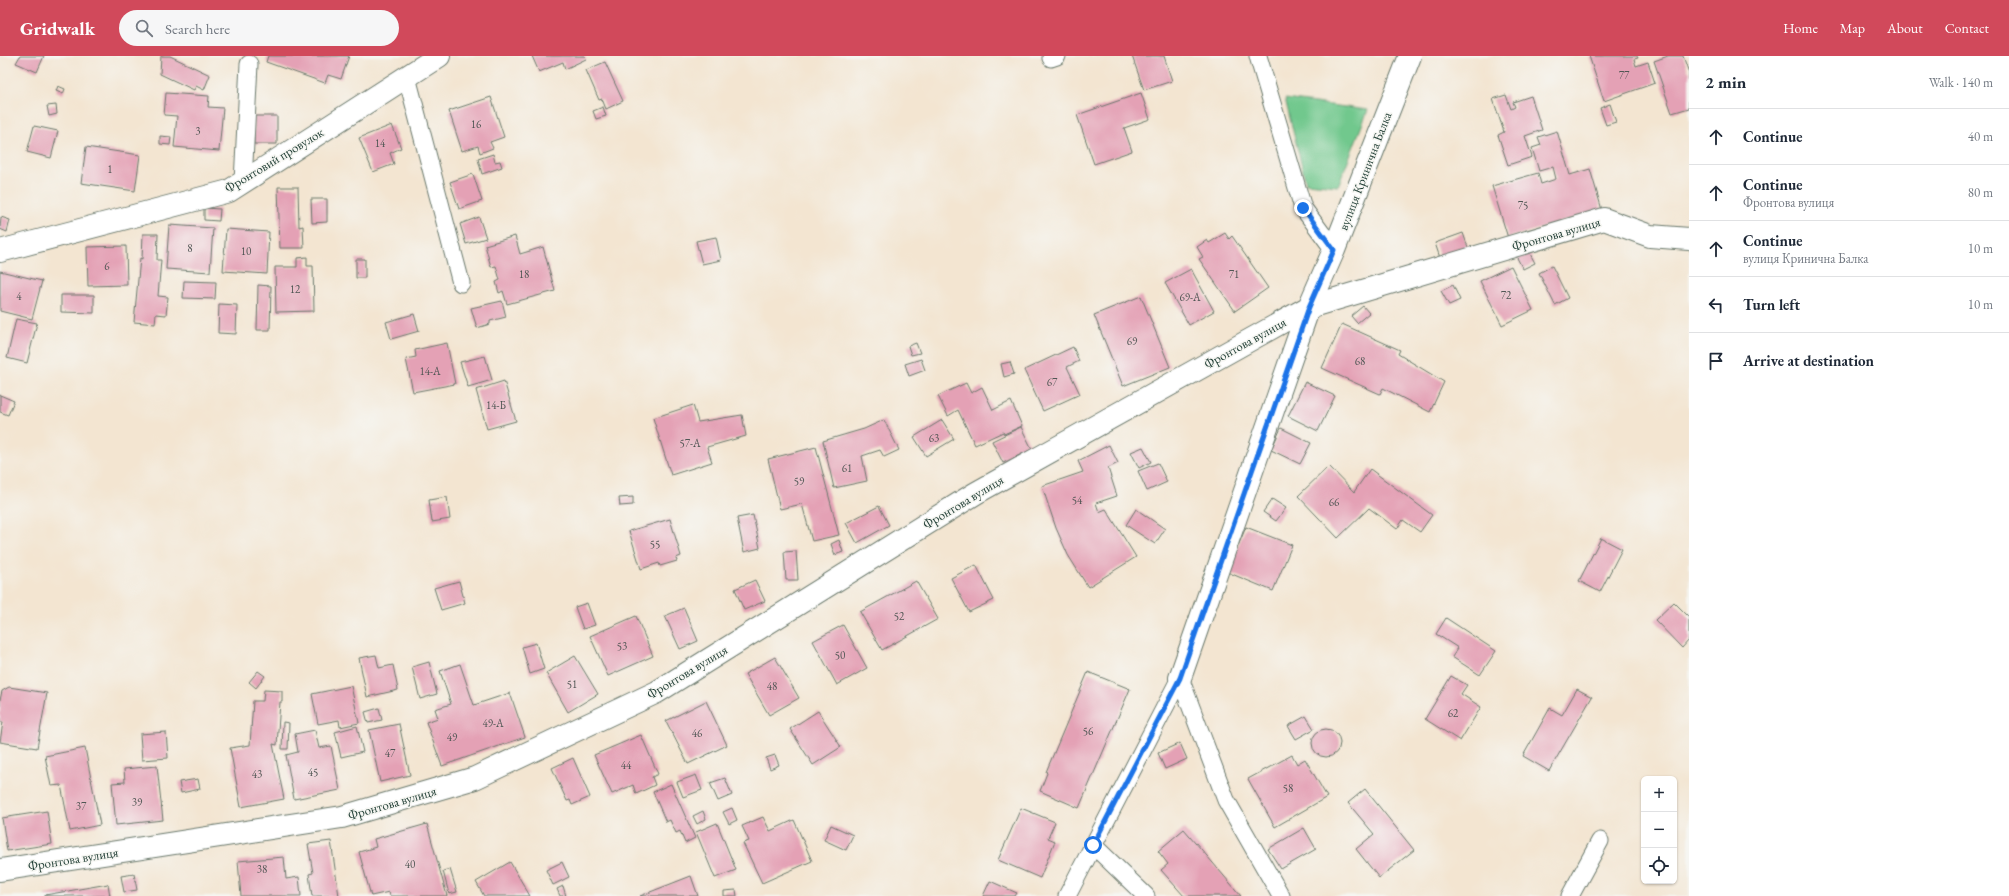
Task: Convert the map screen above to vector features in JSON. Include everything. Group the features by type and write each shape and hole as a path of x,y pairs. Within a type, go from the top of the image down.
{"street":[{"name":"Фронтовий провулок","path":"0,251 229,191 439,56"},
{"name":"вулиця Кринична Балка","path":"1309,307 1334,250 1410,56"},
{"name":"Фронтова вулиця","path":"0,870 342,817 475,778 657,692 976,493 1309,307 1604,219 1650,236 1689,239"},
{"name":"Фронтова вулиця","path":"1180,678 1309,307"}],"lane":[{"path":"1258,56 1303,208 1334,250"},
{"path":"243,182 249,64"},
{"path":"407,77 461,283"},
{"path":"1067,896 1180,678"},
{"path":"1180,678 1226,800 1282,896"},
{"path":"1570,896 1600,841"},
{"path":"1093,845 1146,896"}],"green space":[{"path":"1285,99 1368,110 1338,186 1306,183"}],"building":[{"path":"20,56 44,56 37,72 16,63"},
{"path":"161,56 170,56 210,75 204,90 196,86 194,90 160,74"},
{"path":"268,56 349,56 341,79 328,75 325,83 266,62"},
{"path":"532,56 585,56 586,59 565,69 563,62 539,72"},
{"path":"1132,56 1164,56 1172,81 1144,90"},
{"path":"1589,56 1637,56 1638,58 1634,59 1636,66 1648,62 1655,83 1604,101"},
{"path":"1668,56 1683,56 1689,73 1689,108 1672,113 1654,61"},
{"path":"605,62 623,101 606,109 602,99 599,100 586,70"},
{"path":"58,86 65,89 63,94 56,91"},
{"path":"166,93 209,96 208,107 223,108 219,151 174,147 177,116 164,115"},
{"path":"1141,93 1150,119 1124,128 1132,151 1094,164 1077,115"},
{"path":"1506,95 1511,109 1515,107 1513,102 1531,96 1542,130 1525,136 1532,157 1508,165 1498,135 1504,132 1493,99"},
{"path":"491,97 504,137 490,142 493,148 480,153 478,146 462,151 449,111"},
{"path":"1610,104 1616,122 1606,125 1600,108"},
{"path":"56,105 57,114 49,116 47,106"},
{"path":"603,107 606,116 596,119 593,111"},
{"path":"254,116 277,116 277,144 254,144"},
{"path":"392,125 401,148 390,153 394,164 373,172 359,138"},
{"path":"34,126 58,131 51,158 27,152"},
{"path":"1557,131 1570,175 1590,169 1602,210 1508,238 1492,186 1538,173 1541,184 1556,179 1553,167 1539,171 1532,148 1541,145 1538,137"},
{"path":"160,136 171,137 170,145 160,144"},
{"path":"86,147 140,155 135,191 81,183"},
{"path":"493,154 495,162 500,161 502,167 482,174 478,159"},
{"path":"473,174 482,201 459,209 450,182"},
{"path":"278,187 298,187 299,227 303,226 304,248 280,248"},
{"path":"311,199 327,199 327,222 312,223"},
{"path":"204,208 220,209 219,221 204,220"},
{"path":"1,217 10,220 7,232 0,229"},
{"path":"479,217 486,238 466,244 460,224"},
{"path":"169,225 213,228 210,272 166,269"},
{"path":"226,229 269,232 267,274 223,271"},
{"path":"1225,233 1229,239 1232,236 1268,288 1235,311 1199,259 1203,257 1197,247 1207,240 1209,243"},
{"path":"1463,233 1470,253 1440,258 1435,243"},
{"path":"143,234 158,234 157,260 161,260 158,296 168,297 166,315 156,314 155,324 134,322 140,258 142,259"},
{"path":"515,236 520,254 543,247 555,291 507,304 503,291 499,293 496,282 500,280 496,266 491,267 485,245"},
{"path":"716,237 721,260 702,264 696,241"},
{"path":"126,246 127,285 88,286 87,247"},
{"path":"1528,250 1535,263 1523,269 1516,256"},
{"path":"307,257 307,266 313,266 314,311 276,312 275,267 297,267 297,258"},
{"path":"356,259 365,259 365,278 356,278"},
{"path":"1511,266 1533,310 1502,325 1480,281"},
{"path":"1552,266 1568,298 1555,305 1539,273"},
{"path":"1191,269 1214,311 1189,325 1165,283"},
{"path":"0,271 42,281 32,319 0,311"},
{"path":"184,281 216,282 215,299 183,298"},
{"path":"258,285 271,286 270,330 257,330"},
{"path":"1453,285 1460,300 1449,305 1441,291"},
{"path":"61,295 94,295 94,313 61,312"},
{"path":"1141,296 1170,367 1123,386 1094,315"},
{"path":"502,301 506,317 490,321 490,324 477,328 471,308"},
{"path":"219,304 237,305 236,334 218,333"},
{"path":"1363,306 1369,313 1357,323 1351,316"},
{"path":"414,314 419,331 391,339 386,322"},
{"path":"16,319 37,323 27,363 7,358"},
{"path":"1342,324 1400,350 1398,354 1444,382 1430,412 1383,388 1380,394 1322,368"},
{"path":"447,343 455,384 413,392 406,359 416,357 415,350"},
{"path":"916,343 920,353 911,355 908,346"},
{"path":"1073,347 1079,361 1067,367 1080,394 1043,411 1024,370"},
{"path":"485,356 492,380 468,387 460,362"},
{"path":"921,359 925,370 909,376 905,364"},
{"path":"1010,362 1014,374 1004,377 1001,364"},
{"path":"504,381 516,421 487,429 476,390"},
{"path":"1305,382 1335,396 1318,431 1288,416"},
{"path":"966,383 971,393 982,387 993,410 1011,401 1022,426 1004,434 1003,432 975,445 958,410 948,416 938,396"},
{"path":"0,395 14,401 8,415 0,412"},
{"path":"693,405 698,422 742,415 746,436 707,447 712,462 671,475 653,418"},
{"path":"884,420 899,450 884,457 880,450 862,456 867,481 834,488 823,441 864,429"},
{"path":"942,420 954,439 926,456 914,437"},
{"path":"1021,427 1032,449 1003,463 992,441"},
{"path":"1281,428 1311,443 1300,464 1271,450"},
{"path":"1109,445 1118,463 1108,468 1117,496 1096,503 1099,512 1106,509 1136,557 1088,587 1068,555 1056,528 1042,486 1083,472 1078,461"},
{"path":"816,447 839,535 812,541 802,504 780,509 768,459"},
{"path":"1143,447 1151,462 1139,468 1131,452"},
{"path":"1158,463 1167,482 1147,491 1138,471"},
{"path":"1329,466 1354,492 1370,469 1432,515 1420,532 1403,520 1397,529 1369,508 1338,538 1298,496"},
{"path":"447,497 450,519 432,522 429,500"},
{"path":"633,497 633,505 620,506 619,498"},
{"path":"1272,499 1286,508 1276,521 1263,512"},
{"path":"879,506 889,525 857,543 846,523"},
{"path":"1136,509 1165,529 1155,544 1126,525"},
{"path":"753,515 760,548 744,552 737,518"},
{"path":"670,519 681,556 676,558 677,561 660,566 659,563 641,569 629,531"},
{"path":"1246,527 1292,545 1273,591 1227,572"},
{"path":"1601,538 1622,549 1600,592 1579,581"},
{"path":"839,540 843,552 835,555 831,544"},
{"path":"796,551 798,580 786,580 784,552"},
{"path":"976,565 994,600 969,612 951,578"},
{"path":"755,580 765,601 744,610 735,589"},
{"path":"459,581 465,603 441,610 434,588"},
{"path":"916,581 938,619 882,650 860,612"},
{"path":"1674,602 1689,617 1689,640 1682,648 1655,620"},
{"path":"587,603 595,625 583,629 575,607"},
{"path":"684,608 698,641 680,649 665,616"},
{"path":"636,616 653,656 608,676 590,636"},
{"path":"1446,618 1496,651 1480,675 1452,657 1458,648 1436,634"},
{"path":"843,625 867,668 837,685 813,641"},
{"path":"536,643 544,669 530,674 522,647"},
{"path":"376,655 379,668 393,665 398,690 367,697 359,658"},
{"path":"575,656 598,694 568,712 546,673"},
{"path":"775,657 799,698 769,715 745,674"},
{"path":"429,662 437,694 420,699 412,667"},
{"path":"460,664 474,705 510,693 525,737 442,766 426,722 438,718 435,709 451,704 440,671"},
{"path":"258,671 265,676 256,688 249,682"},
{"path":"1088,672 1130,689 1079,808 1040,791 1047,773 1046,772"},
{"path":"1451,676 1467,685 1461,694 1481,707 1460,741 1425,719"},
{"path":"351,686 359,723 340,727 339,720 318,724 312,694"},
{"path":"9,687 47,693 37,748 0,742 3,722 0,722 0,700 2,691"},
{"path":"1577,689 1592,697 1549,771 1523,756 1550,708 1562,715"},
{"path":"264,690 282,691 277,745 273,744 284,799 241,807 230,748 250,745 253,701 263,701"},
{"path":"706,701 727,745 688,764 666,721"},
{"path":"379,708 382,720 368,723 365,712"},
{"path":"818,711 841,747 813,765 790,729"},
{"path":"1306,716 1314,729 1296,739 1288,726"},
{"path":"283,722 289,723 288,749 282,749"},
{"path":"399,724 410,775 380,782 369,730"},
{"path":"357,726 363,752 341,757 335,732"},
{"path":"1326,729 1336,733 1340,743 1336,753 1326,757 1316,753 1312,743 1316,733"},
{"path":"315,730 319,748 331,746 340,790 294,799 286,755 298,752 295,734"},
{"path":"166,732 168,758 142,760 140,734"},
{"path":"641,735 658,774 652,777 655,785 636,794 633,785 612,794 594,755"},
{"path":"1180,743 1187,759 1165,769 1158,753"},
{"path":"85,748 100,825 70,831 61,785 51,786 45,756"},
{"path":"775,755 779,765 770,769 766,758"},
{"path":"1292,755 1297,764 1305,759 1327,797 1275,827 1248,779"},
{"path":"573,758 590,797 572,805 570,800 567,801 552,768"},
{"path":"157,766 163,820 116,825 112,783 125,782 124,769"},
{"path":"696,775 702,790 683,797 677,782"},
{"path":"725,778 732,795 718,801 710,783"},
{"path":"198,779 200,789 181,793 179,782"},
{"path":"671,784 695,838 685,843 680,831 676,833 670,820 666,822 653,792"},
{"path":"1365,789 1414,850 1379,878 1356,849 1374,834 1348,803"},
{"path":"732,808 737,820 729,824 723,812"},
{"path":"1021,808 1055,822 1048,838 1055,841 1040,878 998,860"},
{"path":"47,811 52,844 7,851 2,818"},
{"path":"703,811 706,819 697,824 693,816"},
{"path":"763,817 770,831 794,820 812,861 762,883 743,843 749,841 742,826"},
{"path":"717,823 736,870 715,878 696,832"},
{"path":"427,824 447,896 390,896 389,892 371,896 359,852 376,847 374,839"},
{"path":"831,825 853,835 846,850 824,840"},
{"path":"1304,828 1316,849 1281,869 1268,849"},
{"path":"1184,829 1241,896 1184,896 1161,870 1168,864 1158,851"},
{"path":"331,841 339,896 312,896 309,874 313,873 308,844"},
{"path":"284,857 286,879 299,877 301,896 241,896 238,861"},
{"path":"510,862 530,896 484,896 476,882"},
{"path":"562,862 569,877 553,885 546,870"},
{"path":"450,869 457,892 449,894 443,871"},
{"path":"134,874 137,890 124,892 121,876"},
{"path":"691,876 698,896 640,896"},
{"path":"990,881 1017,893 1015,896 983,896"},
{"path":"108,884 110,896 45,896 45,895"},
{"path":"563,886 566,896 560,896 557,889"},
{"path":"736,890 737,896 724,896 724,891"}],"route":[{"path":"1093,845 1180,678 1309,307 1334,250 1303,208"}]}
